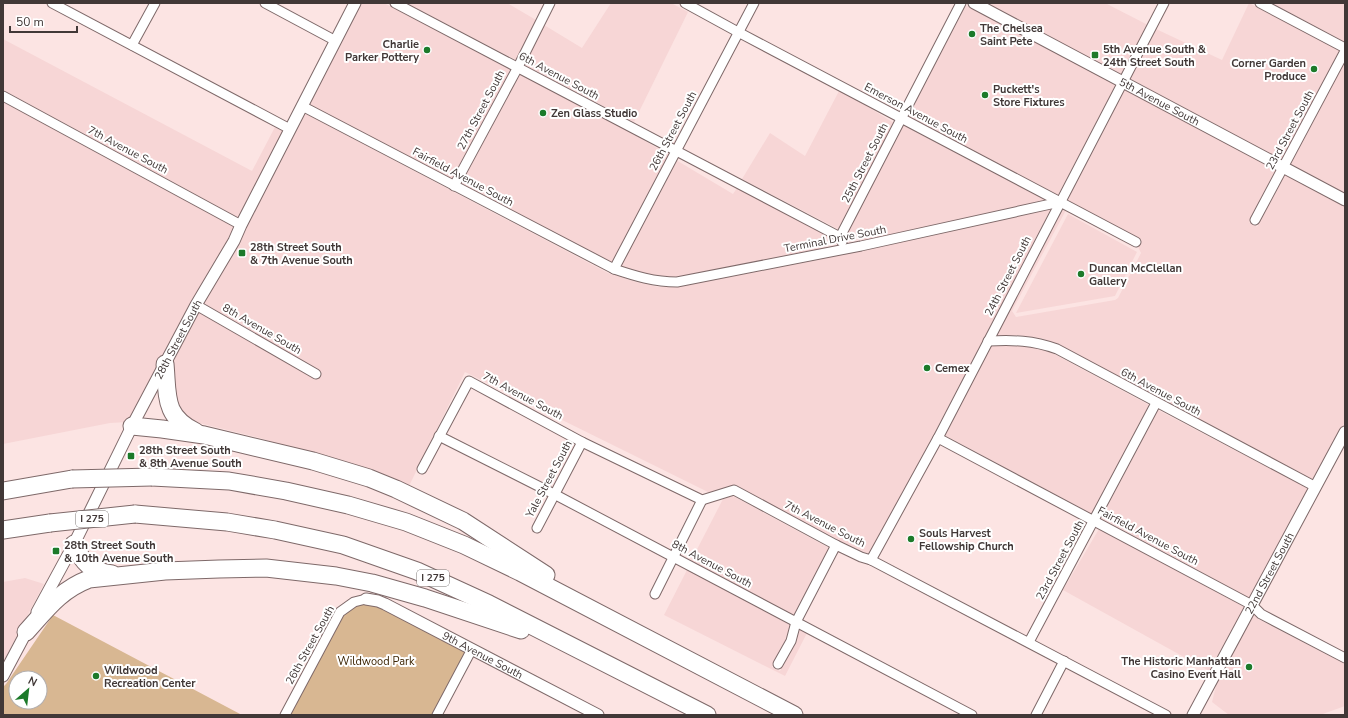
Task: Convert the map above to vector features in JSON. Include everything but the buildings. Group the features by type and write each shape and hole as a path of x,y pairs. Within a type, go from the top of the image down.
{"highway":[{"path":"165,364 168,403 174,417 188,428 204,435"},
{"path":"132,426 204,435 313,461 369,478 396,489 463,521 633,631"},
{"path":"3,491 72,479 152,477 229,481 348,505 406,522 464,545 520,572 794,715"},
{"name":"I 275","path":"3,530 50,523 135,514 227,522 275,530 343,545 417,571 489,604 706,715"},
{"path":"74,544 81,558 90,567 105,573 119,575"},
{"path":"26,632 63,593 89,579 172,571 266,568 336,576 372,583 425,598 586,653"}],"street":[{"path":"52,3 290,129"},
{"path":"132,46 155,3"},
{"path":"265,3 336,41"},
{"name":"28th Street South","path":"3,676 74,544 132,426 196,305 234,241 241,224 355,3"},
{"name":"6th Avenue South","path":"395,3 840,236"},
{"name":"27th Street South","path":"454,186 518,67 550,3"},
{"name":"Emerson Avenue South","path":"686,3 738,32 1136,242"},
{"name":"26th Street South","path":"614,269 754,3"},
{"name":"25th Street South","path":"840,236 961,3"},
{"name":"5th Avenue South","path":"974,3 1345,200"},
{"name":"24th Street South","path":"871,560 938,438 1164,3"},
{"path":"1260,3 1345,49"},
{"name":"23rd Street South","path":"1255,220 1345,49"},
{"name":"7th Avenue South","path":"3,96 241,224"},
{"name":"Fairfield Avenue South","path":"302,106 614,269"},
{"name":"Terminal Drive South","path":"614,269 659,282 677,282 844,249 1060,202"},
{"path":"840,236 844,249"},
{"name":"8th Avenue South","path":"196,305 316,374"},
{"name":"6th Avenue South","path":"988,341 1015,340 1040,343 1057,349 1316,487"},
{"name":"7th Avenue South","path":"440,436 469,380 582,442 702,500 734,490 836,545 871,560 1166,715"},
{"name":"23rd Street South","path":"1029,642 1156,403"},
{"name":"22nd Street South","path":"1193,715 1345,432"},
{"path":"422,469 440,436"},
{"name":"8th Avenue South","path":"440,436 554,494 972,715"},
{"name":"Fairfield Avenue South","path":"938,438 1252,605 1262,615 1345,658"},
{"name":"Yale Street South","path":"537,528 582,442"},
{"path":"655,594 702,500"},
{"path":"778,664 791,642 796,622 836,545"},
{"name":"26th Street South","path":"284,715 340,612 354,602 366,599"},
{"name":"9th Avenue South","path":"366,599 385,604 595,714"},
{"path":"438,715 472,649"},
{"path":"1036,715 1064,661"}],"shaded area":[{"path":"361,3 384,3 511,70 452,179 308,104"},
{"path":"406,3 507,3 536,20 516,60"},
{"path":"611,3 671,3 688,12 634,122 524,65 544,25 582,48"},
{"path":"985,3 1105,3 1148,25 1121,75"},
{"path":"1249,3 1340,51 1282,160 1130,79 1156,29 1222,60"},
{"path":"1271,3 1345,3 1345,42"},
{"path":"966,5 1117,84 1058,195 908,116"},
{"path":"3,39 252,171 275,127 284,132 239,218 3,90"},
{"path":"1345,60 1345,194 1290,165"},
{"path":"519,74 630,132 669,155 612,263 460,183"},
{"path":"1125,89 1277,170 1249,222 1257,227 1285,174 1345,206 1345,422 1314,480 1059,345 1041,338 1016,335 996,336 1062,209 1066,211 1012,311 1016,317 1115,300 1118,298 1141,253 1138,247 1142,240 1066,200"},
{"path":"839,91 894,123 838,229 742,179 770,133 805,156"},
{"path":"3,102 234,227 229,239 128,422 110,423 3,444"},
{"path":"304,113 608,273 658,287 677,287 828,258 832,256 841,242 862,251 1051,209 933,436 869,554 838,541 737,486 733,485 710,493 465,372 408,488 260,438 195,422 189,422 178,413 169,365 198,312 317,380 322,372 203,303"},
{"path":"903,125 1045,200 862,241 847,233"},
{"path":"676,160 733,194 737,188 833,238 826,248 677,277 660,277 621,266"},
{"name":"Duncan McClellan Gallery","path":"1068,214 1137,252 1115,296 1016,313"},
{"path":"1014,345 1038,348 1054,354 1149,405 1092,514 944,435 991,346"},
{"path":"1158,410 1309,489 1251,599 1101,518"},
{"path":"733,496 829,548 794,615 691,561 723,499"},
{"path":"1099,529 1246,608 1211,672 1063,590"},
{"path":"687,570 790,625 786,640 772,667 780,671 795,644 799,629 807,633 785,676 664,615"},
{"path":"25,578 44,584 3,662 3,582"},
{"path":"1253,614 1258,619 1345,664 1345,706 1320,715 1229,715 1212,702 1218,678"}],"green space":[{"name":"Wildwood Park","path":"366,599 472,649 437,715 284,715 337,616"},
{"path":"53,615 242,715 3,715 3,687 8,681 8,710 48,710 48,670 16,670"}],"place":[{"name":"The Chelsea Saint Pete","path":"972,34"},
{"name":"Charlie Parker Pottery","path":"427,50"},
{"name":"5th Avenue South & 24th Street South","path":"1095,55"},
{"name":"Corner Garden Produce","path":"1314,69"},
{"name":"Puckett's Store Fixtures","path":"985,95"},
{"name":"Zen Glass Studio","path":"543,113"},
{"name":"28th Street South & 7th Avenue South","path":"242,253"},
{"name":"Duncan McClellan Gallery","path":"1081,274"},
{"name":"Cemex","path":"927,368"},
{"name":"28th Street South & 8th Avenue South","path":"131,456"},
{"name":"Souls Harvest Fellowship Church","path":"911,539"},
{"name":"28th Street South & 10th Avenue South","path":"56,551"},
{"name":"The Historic Manhattan Casino Event Hall","path":"1249,667"},
{"name":"Wildwood Recreation Center","path":"96,676"}]}
